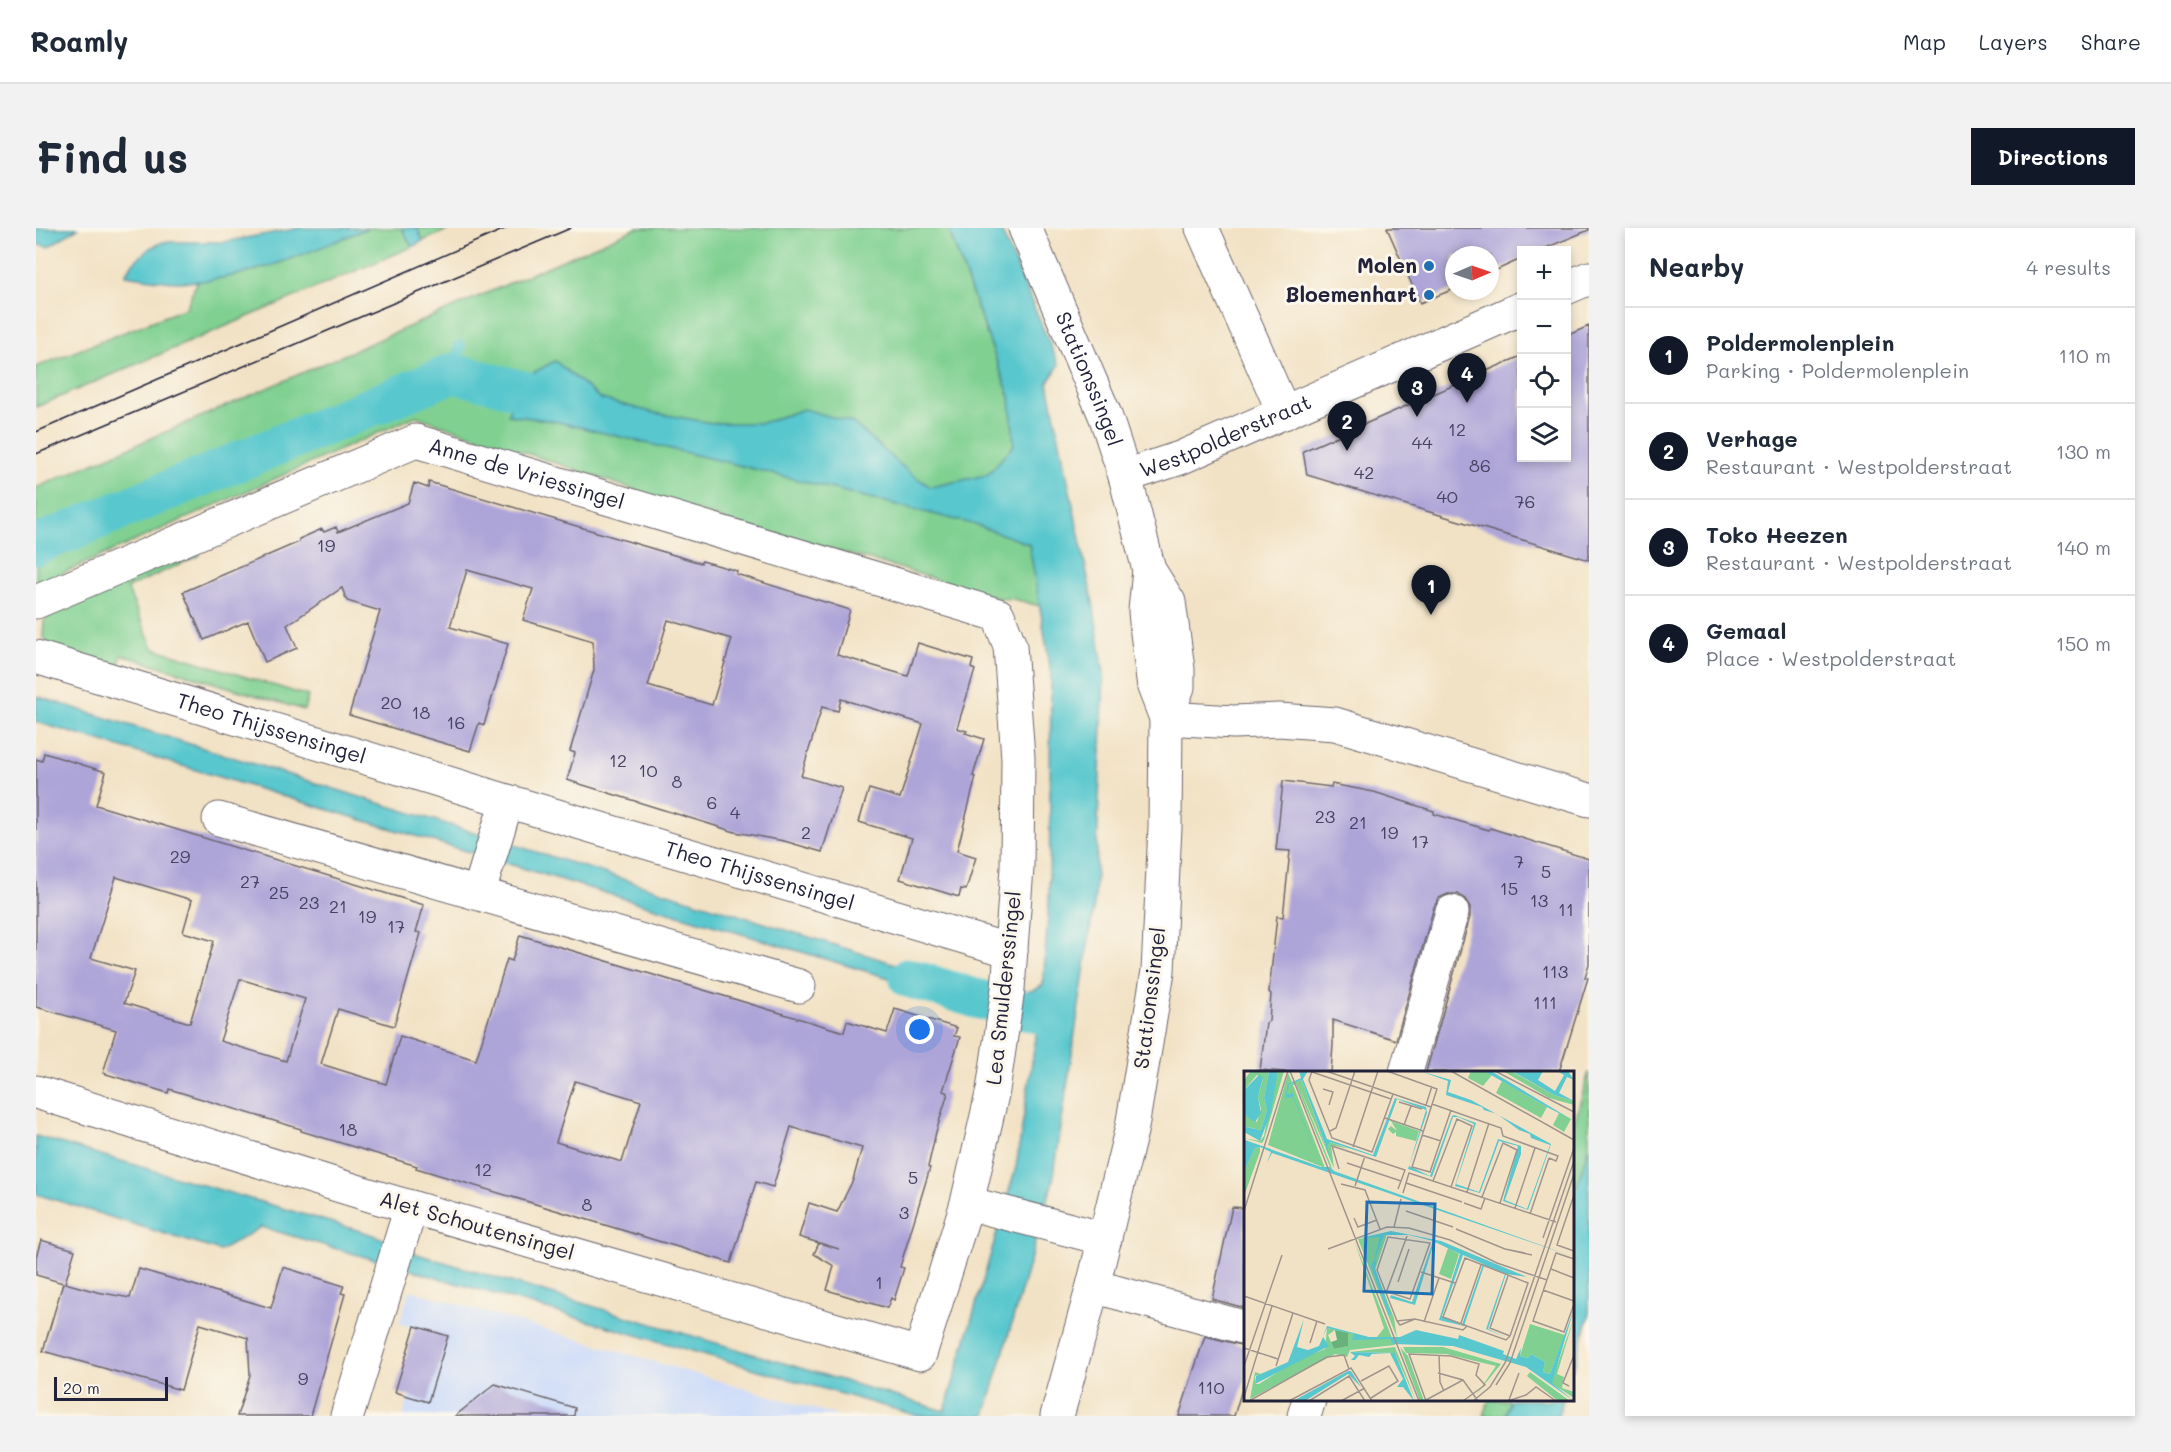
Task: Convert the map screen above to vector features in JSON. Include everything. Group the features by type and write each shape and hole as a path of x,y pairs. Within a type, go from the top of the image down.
{"street":[{"name":"Stationssingel","path":"1025,228 1105,415 1125,476 1149,570 1169,602 1178,669 1178,687 1166,718 1165,827 1158,971 1132,1127 1093,1286 1057,1416"},
{"path":"1203,228 1284,413"},
{"path":"1571,286 1589,278"},
{"name":"Westpolderstraat","path":"1125,476 1180,458 1517,310"},
{"name":"Anne de Vriessingel","path":"36,602 416,441 998,615"},
{"name":"Lea Smulderssingel","path":"920,1354 967,1203 993,1090 1006,1003 1017,868 1018,758 1010,646 998,615"},
{"name":"Theo Thijssensingel","path":"36,657 507,801 1011,951"},
{"path":"1166,718 1234,722 1279,720 1335,724 1589,800"},
{"path":"484,878 507,801"},
{"path":"219,819 484,878 799,986"},
{"path":"1406,1071 1452,912"},
{"name":"Alet Schoutensingel","path":"36,1092 411,1207 920,1354"},
{"path":"967,1203 1105,1239"},
{"path":"347,1416 411,1207"},
{"path":"1093,1286 1244,1328"},
{"path":"1304,1416 1309,1401"}],"shaded area":[{"path":"410,1290 839,1416 403,1416 429,1334 399,1323"}],"green space":[{"path":"368,228 402,228 412,247 36,407 36,367 186,308 197,281 284,260"},
{"path":"417,228 452,228 423,241"},
{"path":"637,228 948,228 1010,397 1040,606 1013,599 996,598 896,567 736,524 416,416 36,585 36,488"},
{"path":"198,550 200,555 127,588 153,648 308,696 304,710 122,655 118,667 51,647 43,637 44,621 54,611"},
{"path":"1589,1072 1589,1146 1574,1196 1574,1123"},
{"path":"1489,1401 1510,1401 1505,1416 1484,1416"}],"water":[{"path":"36,228 78,228 48,247 36,244"},
{"path":"300,228 368,228 276,264 228,277 180,282 125,275 132,264 150,248 163,242 223,242"},
{"path":"402,228 417,228 423,241 412,247"},
{"path":"948,228 1000,228 1059,365 1048,383 1094,608 1104,674 1095,898 1053,1181 985,1416 918,1416 261,1227 220,1251 36,1194 36,1136 374,1235 417,1254 945,1411 1016,1167 1037,1029 1031,1023 1022,1021 1025,992 1043,985 1049,901 1051,672 1029,544 973,524 746,467 554,421 508,415 516,382 555,361 601,399 655,413 712,423 762,423 804,409 853,423 910,473 931,487 987,475 1014,445 1010,397"},
{"path":"36,696 960,984 962,1000 36,722"},
{"path":"1589,1146 1589,1316 1574,1367 1574,1196"},
{"path":"1510,1401 1563,1401 1558,1416 1505,1416"}],"building":[{"name":"Molen","path":"1387,228 1589,228 1589,230 1551,246 1517,246 1517,261 1499,269 1499,246 1445,246 1445,293 1420,303"},
{"path":"1589,326 1589,560 1307,475 1303,451 1517,358 1517,462 1571,462 1571,334"},
{"path":"429,482 701,563 702,561 720,566 737,571 736,574 850,610 837,655 908,676 918,643 973,660 971,668 975,670 957,728 984,739 973,776 976,777 957,851 976,857 966,890 961,889 959,897 900,879 912,838 859,822 869,789 900,798 923,724 841,699 838,711 822,707 801,776 842,788 822,852 784,841 735,832 567,780 575,753 570,751 594,670 593,641 523,620 533,589 467,570 450,627 508,644 484,725 479,723 470,751 349,715 380,611 347,601 342,588 287,625 297,648 265,662 248,621 204,640 183,592 299,542 299,539 322,529 324,532 336,527 338,532 408,503 414,483 428,488","holes":["668,620 732,639 712,705 648,686"]},
{"path":"44,753 106,772 96,805 424,905 416,932 421,933 394,1026 338,1009 321,1064 386,1084 400,1036 476,1060 507,959 512,961 520,935 844,1032 847,1021 887,1033 895,1009 957,1028 954,1036 960,1037 943,1091 948,1093 936,1132 928,1167 930,1168 900,1267 904,1268 894,1300 891,1298 887,1308 827,1290 834,1266 814,1254 819,1243 799,1237 809,1203 837,1212 853,1180 862,1148 791,1127 773,1187 756,1182 731,1263 416,1168 417,1166 169,1089 168,1093 103,1073 116,1030 36,1007 36,759 42,761","holes":["116,877 192,900 183,932 214,941 190,1023 124,1003 135,971 91,958","240,979 305,999 286,1061 220,1041","575,1081 641,1101 622,1162 556,1142"]},
{"path":"1283,781 1331,787 1332,784 1374,792 1434,811 1434,814 1489,830 1490,828 1589,859 1589,964 1585,977 1588,978 1559,1071 1426,1071 1470,917 1470,907 1458,894 1448,894 1439,898 1434,907 1396,1040 1333,1020 1331,1071 1260,1070 1266,1023 1269,1021 1271,994 1269,992 1277,916 1283,917 1290,851 1276,850"},
{"path":"1232,1207 1244,1208 1244,1308 1212,1299"},
{"path":"41,1240 75,1250 65,1283 130,1298 139,1269 271,1308 283,1267 344,1286 341,1293 345,1294 310,1416 237,1416 250,1375 248,1338 200,1324 181,1390 43,1351 63,1283 36,1275 36,1257"},
{"path":"415,1326 448,1336 428,1402 395,1392"},
{"path":"1205,1336 1244,1346 1244,1382 1234,1416 1179,1416"},
{"path":"495,1384 575,1408 574,1416 455,1416"}],"waterway":[{"path":"453,373 460,346"},
{"path":"36,545 453,373 569,402"},
{"path":"909,978 974,998 1044,1015"}],"tram line":[{"path":"36,432 507,228"},
{"path":"36,454 571,228"}],"place":[{"name":"Molen","path":"1429,266"},
{"name":"Bloemenhart","path":"1429,295"},
{"name":"Gemaal","path":"1467,403"},
{"name":"Toko Heezen","path":"1417,417"},
{"name":"Verhage","path":"1347,451"},
{"name":"Poldermolenplein","path":"1431,615"}]}
